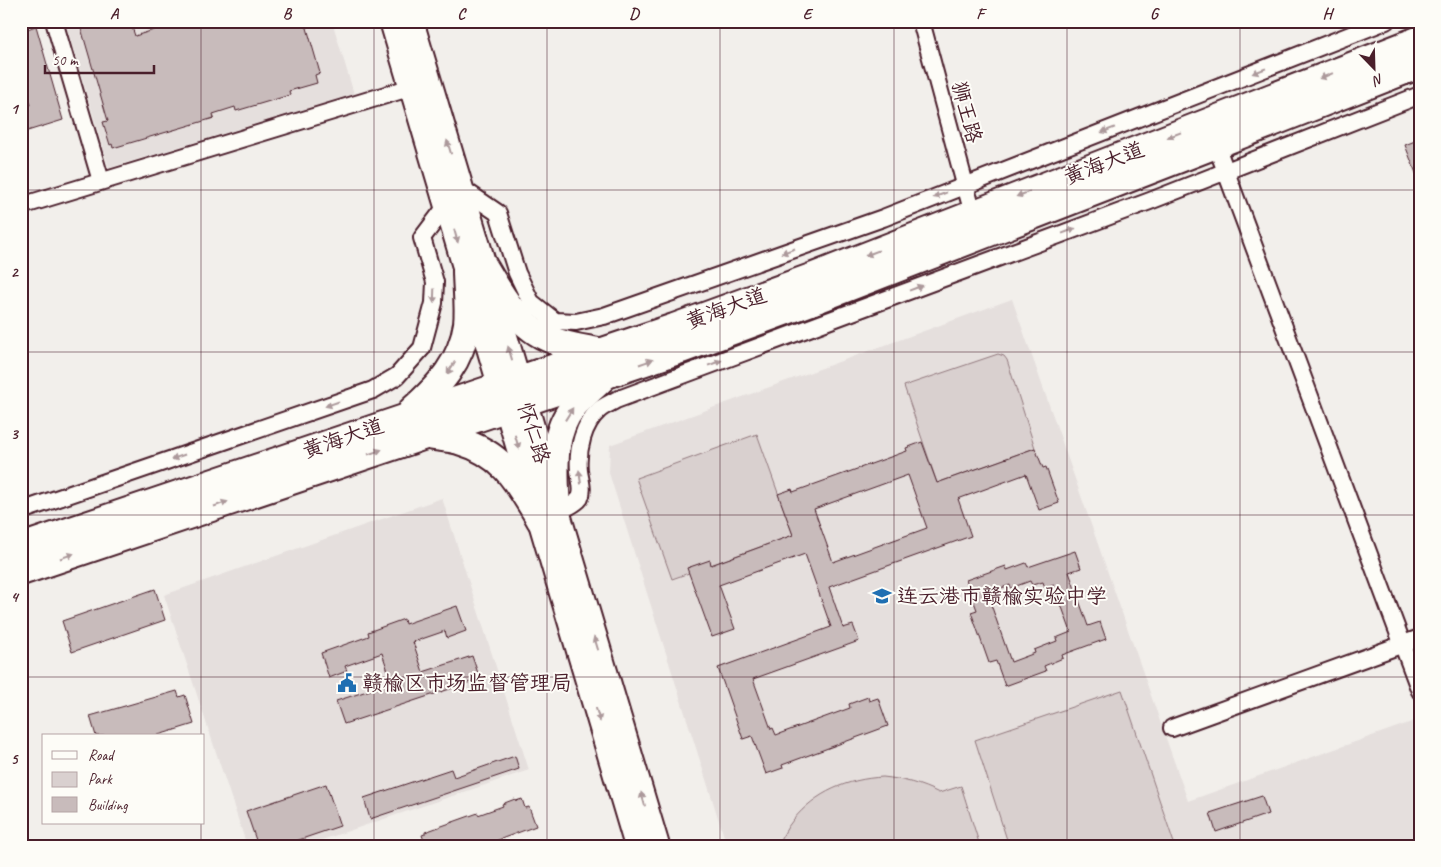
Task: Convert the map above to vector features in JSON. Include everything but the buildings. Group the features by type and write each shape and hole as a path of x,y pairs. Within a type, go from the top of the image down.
{"main road":[{"name":"怀仁路","path":"392,21 412,87 454,196"},
{"name":"怀仁路","path":"411,21 454,196 512,394 549,516 656,846"},
{"name":"黄海大道","path":"21,547 405,417 512,394 604,363 674,327 973,214 1420,39"},
{"name":"黄海大道","path":"604,363 682,350 820,299 1420,65"},
{"path":"475,268 532,330 550,340 604,363 564,422 558,442 549,516"},
{"path":"405,417 437,387 452,367 462,347 475,268"},
{"name":"黄海大道","path":"21,572 426,436 512,394"},
{"path":"426,436 458,441 493,457 505,466 523,492 549,516"},
{"name":"怀仁路","path":"549,516 637,846"}],"street":[{"path":"54,21 101,181"},
{"name":"狮王路","path":"921,21 973,214"},
{"path":"21,511 373,390 396,376 422,348 434,303 434,282 422,238 454,196 498,213 517,273 532,302 555,321 576,322 623,310 883,218 1386,21"},
{"path":"21,206 412,87"},
{"path":"549,516 577,501 581,496 582,488 579,469 581,445 587,426 599,409 616,400 1141,204 1420,95"},
{"path":"1216,145 1420,691"},
{"path":"1172,728 1420,638"}],"shaded area":[{"path":"65,21 332,21 354,94 109,168"},
{"name":"连云港市赣榆实验中学","path":"1012,299 1188,801 1420,719 1420,846 727,846 609,473 610,445"},
{"name":"赣榆区市场监督管理局","path":"442,498 529,770 304,846 247,846 164,595"}],"green space":[{"path":"998,354 1004,356 1007,360 1035,448 937,483 904,386"},
{"path":"757,434 793,535 711,565 710,561 688,568 689,573 672,579 636,478"},
{"path":"1122,690 1175,846 1009,846 975,740"},
{"path":"883,777 912,782 939,793 961,786 980,846 776,846 788,826 802,810 822,795 845,784"}],"place":[{"name":"连云港市赣榆实验中学","path":"882,596"},
{"name":"赣榆区市场监督管理局","path":"347,683"}]}
